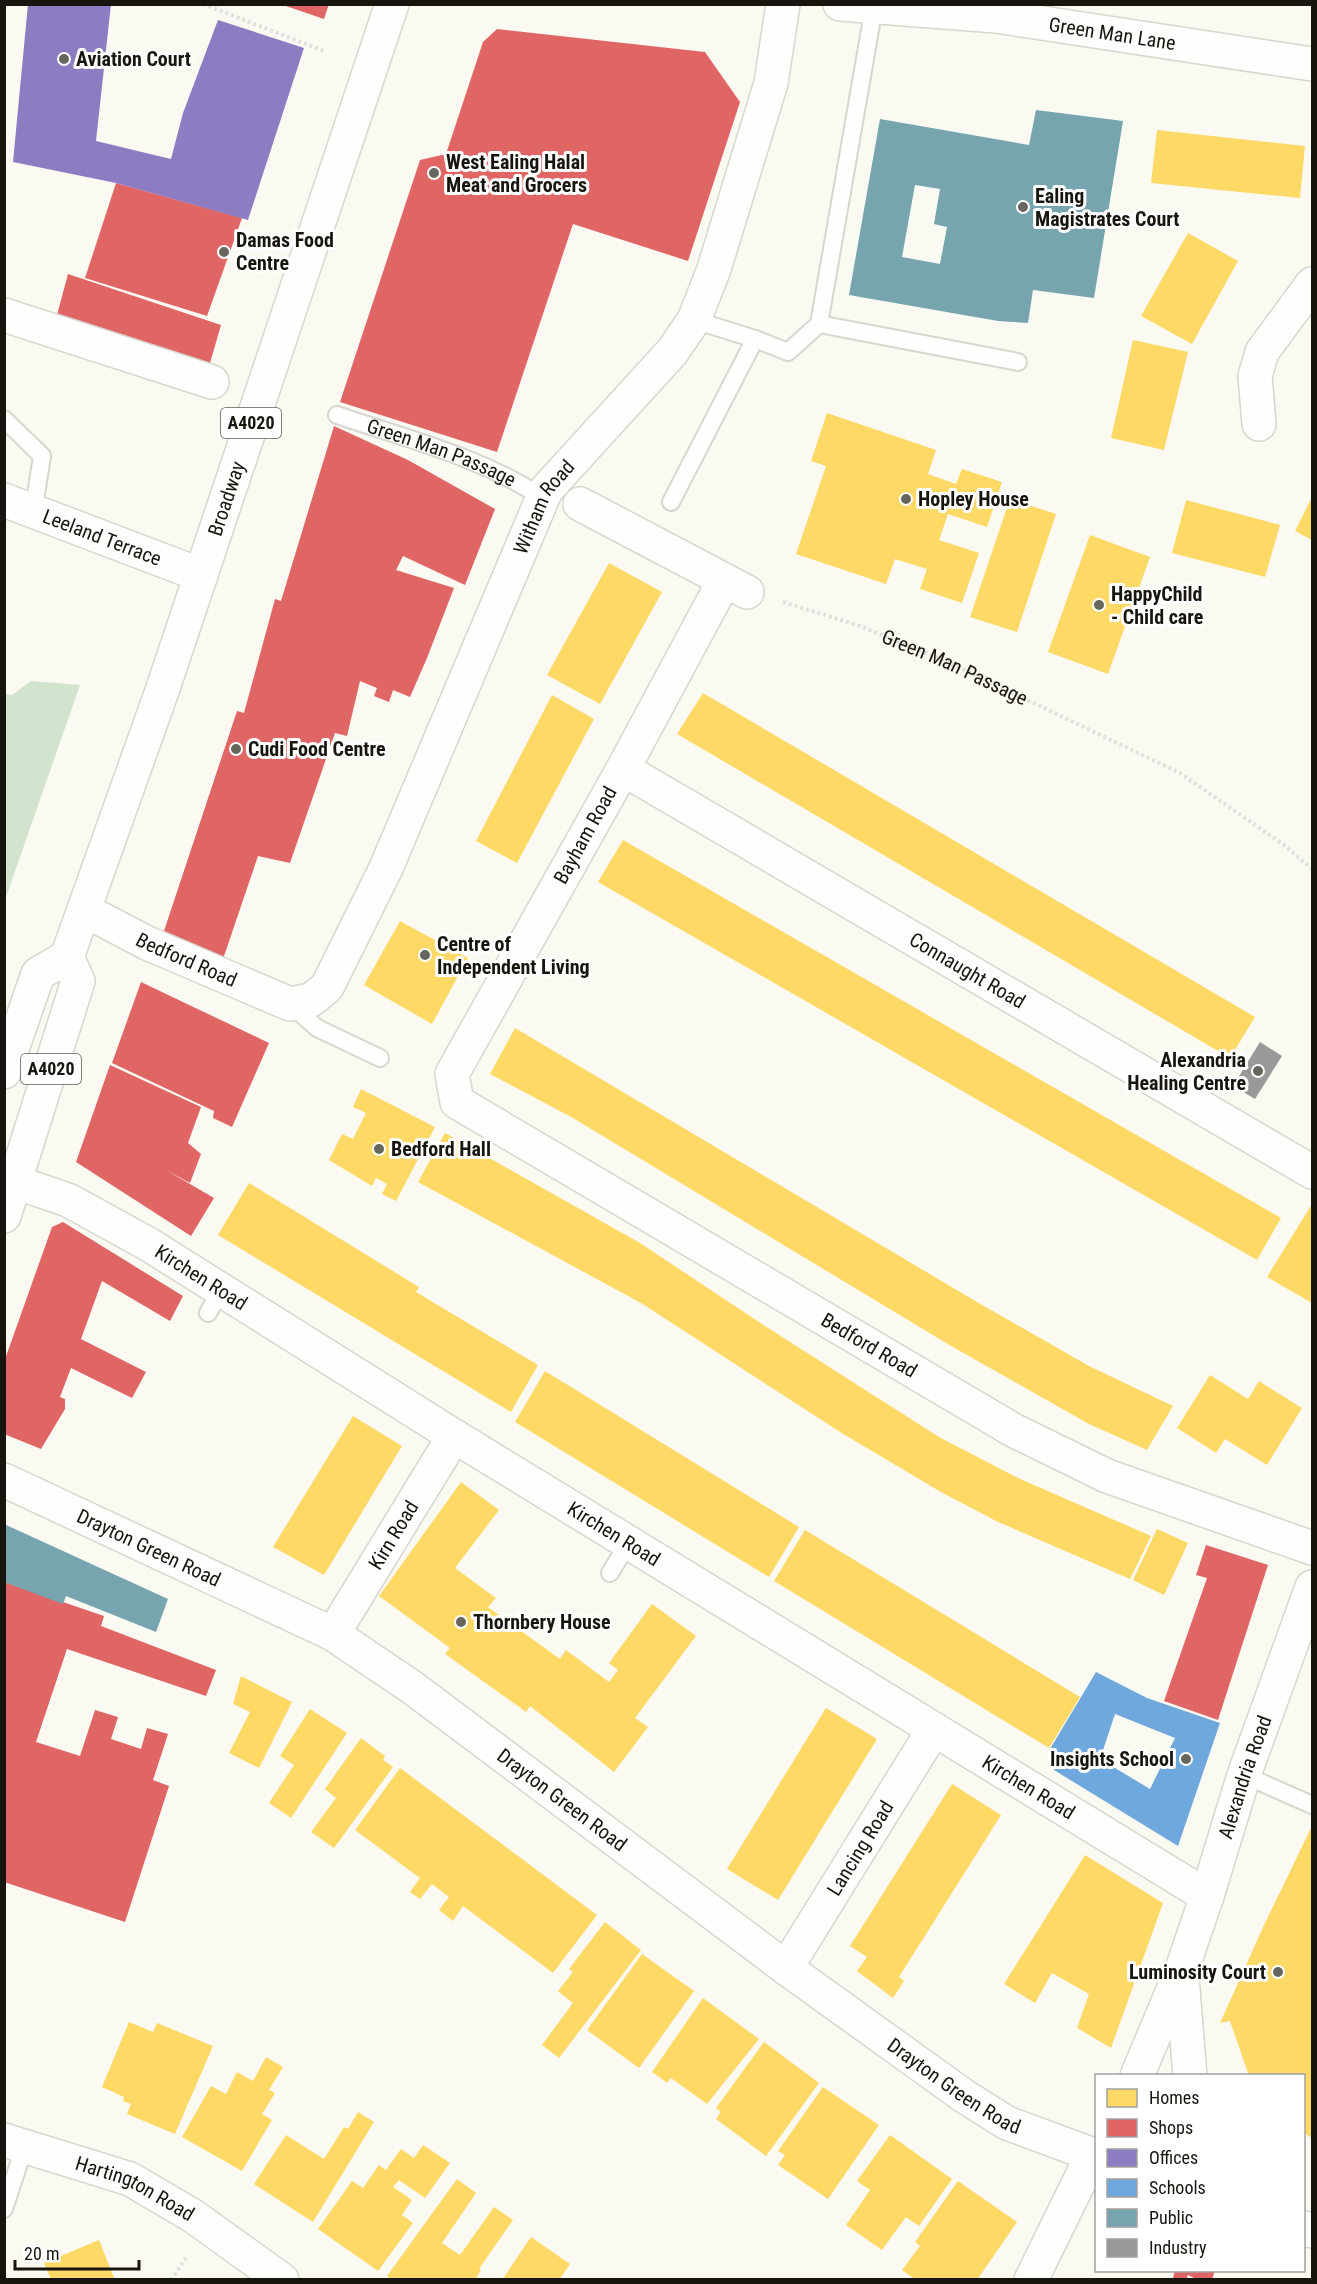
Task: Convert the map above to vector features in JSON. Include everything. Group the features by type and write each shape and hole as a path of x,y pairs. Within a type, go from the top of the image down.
{"street":[{"name":"Broadway","path":"68,957 201,575 392,4"},
{"name":"Witham Road","path":"290,1004 311,1000 327,987 386,868 551,485 672,352 694,320 714,269 771,83 783,4"},
{"name":"Green Man Lane","path":"840,4 998,10 1312,64"},
{"path":"1259,424 1255,376 1262,352 1312,284"},
{"path":"4,315 212,382"},
{"path":"579,504 736,587"},
{"name":"Leeland Terrace","path":"19,506 201,575"},
{"name":"Bayham Road","path":"453,1090 452,1074 623,769 736,587"},
{"name":"Connaught Road","path":"623,769 1312,1172"},
{"name":"Bedford Road","path":"84,910 147,943 290,1004"},
{"name":"A4020","path":"4,1072 38,974 68,957 78,981 4,1215"},
{"name":"Bedford Road","path":"453,1090 457,1102 1013,1430 1107,1476 1312,1548"},
{"name":"Kirchen Road","path":"15,1182 68,1200 148,1244 214,1301 454,1436 1207,1896"},
{"name":"Kirn Road","path":"333,1634 454,1436"},
{"name":"Drayton Green Road","path":"4,1480 333,1634 413,1688 786,1968 964,2096 1007,2123 1095,2156"},
{"name":"Alexandria Road","path":"1138,2074 1182,1969 1244,1775 1312,1587"},
{"name":"Lancing Road","path":"786,1968 934,1729"},
{"name":"Alexandria Road","path":"1182,1969 1190,2074"},
{"name":"Hartington Road","path":"15,2143 130,2179 193,2216 282,2280"},
{"path":"1031,2280 1059,2218 1086,2168 1095,2157"}],"lane":[{"path":"694,320 788,352 819,324 874,7"},
{"path":"819,324 1018,362"},
{"path":"670,502 755,339"},
{"name":"Green Man Passage","path":"338,415 487,466 514,479 551,485"},
{"path":"4,419 42,456 19,506"},
{"path":"290,1004 317,1028 380,1058"},
{"path":"610,1573 628,1542"},
{"path":"1244,1775 1312,1805"},
{"path":"4,2209 15,2143"}],"path":[{"path":"203,4 324,51"},
{"name":"Green Man Passage","path":"736,587 860,626 948,662 1180,773 1284,845 1312,869"}],"green space":[{"path":"31,681 80,685 5,900 5,694 12,695"}],"building: Homes":[{"path":"1157,130 1305,146 1300,198 1151,183"},
{"path":"1188,233 1238,261 1192,344 1141,316"},
{"path":"1133,340 1188,352 1164,450 1111,438"},
{"name":"Hopley House","path":"827,413 936,450 928,474 956,484 962,469 1002,482 987,527 948,514 939,540 979,553 962,603 920,589 927,569 895,559 886,584 796,554 826,466 811,461"},
{"path":"1312,497 1312,540 1295,531"},
{"path":"1010,499 1056,514 1017,632 970,617"},
{"path":"1186,500 1280,525 1265,577 1172,553"},
{"name":"HappyChild - Child care","path":"1090,535 1150,557 1108,674 1048,652"},
{"path":"609,563 662,592 600,704 547,675"},
{"path":"703,693 1255,1017 1230,1058 677,734"},
{"path":"552,695 594,719 517,863 476,841"},
{"path":"623,840 1281,1218 1257,1260 598,882"},
{"path":"400,921 468,958 432,1024 364,985"},
{"path":"515,1028 977,1302 1089,1366 1173,1406 1147,1450 1089,1424 951,1346 573,1118 490,1074"},
{"name":"Bedford Hall","path":"361,1089 435,1127 396,1201 382,1194 387,1184 376,1178 372,1186 329,1160 342,1134 353,1139 366,1113 353,1107"},
{"path":"445,1133 640,1243 939,1437 1018,1478 1151,1536 1130,1579 996,1521 941,1492 840,1432 641,1303 418,1182"},
{"path":"249,1183 419,1287 416,1292 538,1365 511,1412 218,1235"},
{"path":"1312,1204 1312,1303 1267,1277"},
{"path":"545,1371 799,1527 769,1577 515,1422"},
{"path":"1210,1375 1248,1399 1259,1381 1302,1408 1267,1465 1225,1439 1216,1453 1177,1428"},
{"path":"353,1416 402,1446 324,1575 273,1547"},
{"name":"Thornbery House","path":"461,1482 499,1510 455,1568 496,1598 488,1607 560,1659 566,1650 609,1682 618,1670 609,1663 652,1604 696,1636 635,1718 648,1727 614,1772 530,1706 526,1712 445,1654 450,1648 379,1596"},
{"path":"1157,1529 1188,1543 1164,1595 1133,1580"},
{"path":"805,1530 1080,1697 1049,1748 774,1581"},
{"path":"241,1676 292,1702 259,1768 229,1753 250,1712 233,1704"},
{"path":"826,1708 877,1739 778,1900 727,1869"},
{"path":"310,1709 347,1733 291,1818 269,1803 294,1765 280,1756"},
{"path":"361,1738 385,1756 383,1760 393,1767 334,1848 311,1832 336,1798 325,1789"},
{"path":"400,1768 597,1915 553,1973 463,1906 453,1921 439,1910 449,1897 432,1884 420,1899 410,1892 420,1878 355,1830"},
{"path":"952,1784 1001,1815 899,1977 904,1981 893,1998 857,1971 867,1957 850,1946"},
{"name":"Luminosity Court","path":"1312,1826 1312,2138 1305,2134 1305,2074 1248,2074 1230,2021 1220,2023"},
{"path":"1085,1855 1163,1903 1111,2048 1077,2028 1089,1994 1052,1973 1035,2003 1004,1984"},
{"path":"605,1922 641,1950 559,2058 542,2045 573,2003 558,1991 573,1972 569,1969"},
{"path":"642,1954 694,1991 639,2068 587,2030"},
{"path":"703,1998 759,2039 707,2104 671,2078 667,2083 652,2072"},
{"path":"129,2022 153,2032 157,2023 213,2046 175,2134 127,2114 131,2104 123,2101 124,2097 102,2087"},
{"path":"764,2042 819,2083 766,2156 716,2119 721,2112 716,2108"},
{"path":"266,2057 283,2067 269,2090 275,2093 262,2114 272,2120 242,2171 182,2137 211,2086 226,2094 237,2072 253,2081"},
{"path":"823,2087 879,2125 828,2199 778,2165 785,2155 778,2151"},
{"path":"358,2112 374,2122 313,2222 254,2184 286,2135 324,2159 344,2127 348,2129"},
{"path":"890,2135 952,2179 919,2226 906,2217 882,2250 846,2225 870,2190 857,2181"},
{"path":"423,2145 450,2163 425,2198 399,2180 393,2187 412,2200 402,2215 413,2223 378,2271 318,2229 352,2181 363,2188 379,2165 386,2170 401,2149 414,2158"},
{"path":"457,2179 476,2193 442,2243 460,2255 494,2207 513,2220 479,2269 481,2270 475,2280 392,2280 387,2276"},
{"path":"958,2181 1017,2222 977,2280 916,2280 902,2270 920,2246 915,2242"},
{"path":"531,2237 570,2264 559,2280 502,2280"},
{"path":"99,2240 115,2280 51,2280 44,2263"}],"building: Shops":[{"path":"280,4 329,4 324,19"},
{"path":"497,29 705,52 740,102 688,261 573,224 497,452 340,402 420,160 446,154 483,42"},
{"path":"116,183 242,218 207,316 85,278"},
{"path":"68,274 221,325 210,363 57,315"},
{"path":"334,426 408,460 495,509 465,585 403,556 396,570 454,588 410,697 393,690 389,702 374,696 377,688 360,681 347,736 335,733 290,863 258,856 221,965 161,940 237,711 244,713 275,599 281,601"},
{"path":"141,982 269,1043 232,1127 213,1118 214,1111 112,1063"},
{"path":"110,1065 201,1107 188,1143 201,1154 190,1183 166,1170 214,1198 191,1236 76,1162"},
{"path":"63,1222 183,1296 170,1321 102,1281 81,1339 146,1372 132,1398 71,1368 60,1397 65,1399 65,1409 41,1449 4,1434 4,1362 52,1227"},
{"path":"1206,1545 1268,1565 1218,1720 1164,1701 1207,1578 1196,1575"},
{"path":"4,1582 104,1616 101,1626 216,1670 206,1696 67,1649 36,1742 80,1756 95,1710 118,1717 111,1739 141,1749 147,1728 168,1734 153,1780 169,1786 125,1922 4,1882"},
{"path":"1174,2272 1214,2272 1212,2280 1198,2280 1188,2275 1186,2280 1173,2278"}],"building: Offices":[{"name":"Aviation Court","path":"28,4 111,4 96,141 171,159 183,113 218,20 304,48 248,220 116,183 13,162"}],"building: Schools":[{"name":"Insights School","path":"1096,1672 1147,1698 1220,1723 1178,1846 1054,1770 1062,1756 1050,1749","holes":["1115,1714 1175,1738 1150,1789 1100,1759"]}],"building: Public":[{"name":"Ealing Magistrates Court","path":"1036,110 1123,121 1094,298 1033,290 1028,323 998,321 849,295 880,119 1029,145","holes":["915,185 940,189 934,224 947,227 940,264 902,257"]},
{"path":"4,1524 168,1599 156,1632 66,1596 63,1604 4,1582"}],"building: Industry":[{"name":"Alexandria Healing Centre","path":"1260,1042 1282,1056 1255,1099 1233,1086"}],"place":[{"name":"Aviation Court","path":"64,59"},
{"name":"West Ealing Halal Meat and Grocers","path":"434,173"},
{"name":"Ealing Magistrates Court","path":"1023,207"},
{"name":"Damas Food Centre","path":"224,252"},
{"name":"Hopley House","path":"906,499"},
{"name":"HappyChild - Child care","path":"1099,605"},
{"name":"Cudi Food Centre","path":"236,749"},
{"name":"Centre of Independent Living","path":"425,955"},
{"name":"Alexandria Healing Centre","path":"1258,1071"},
{"name":"Bedford Hall","path":"379,1149"},
{"name":"Thornbery House","path":"461,1622"},
{"name":"Insights School","path":"1186,1759"},
{"name":"Luminosity Court","path":"1278,1972"}]}
